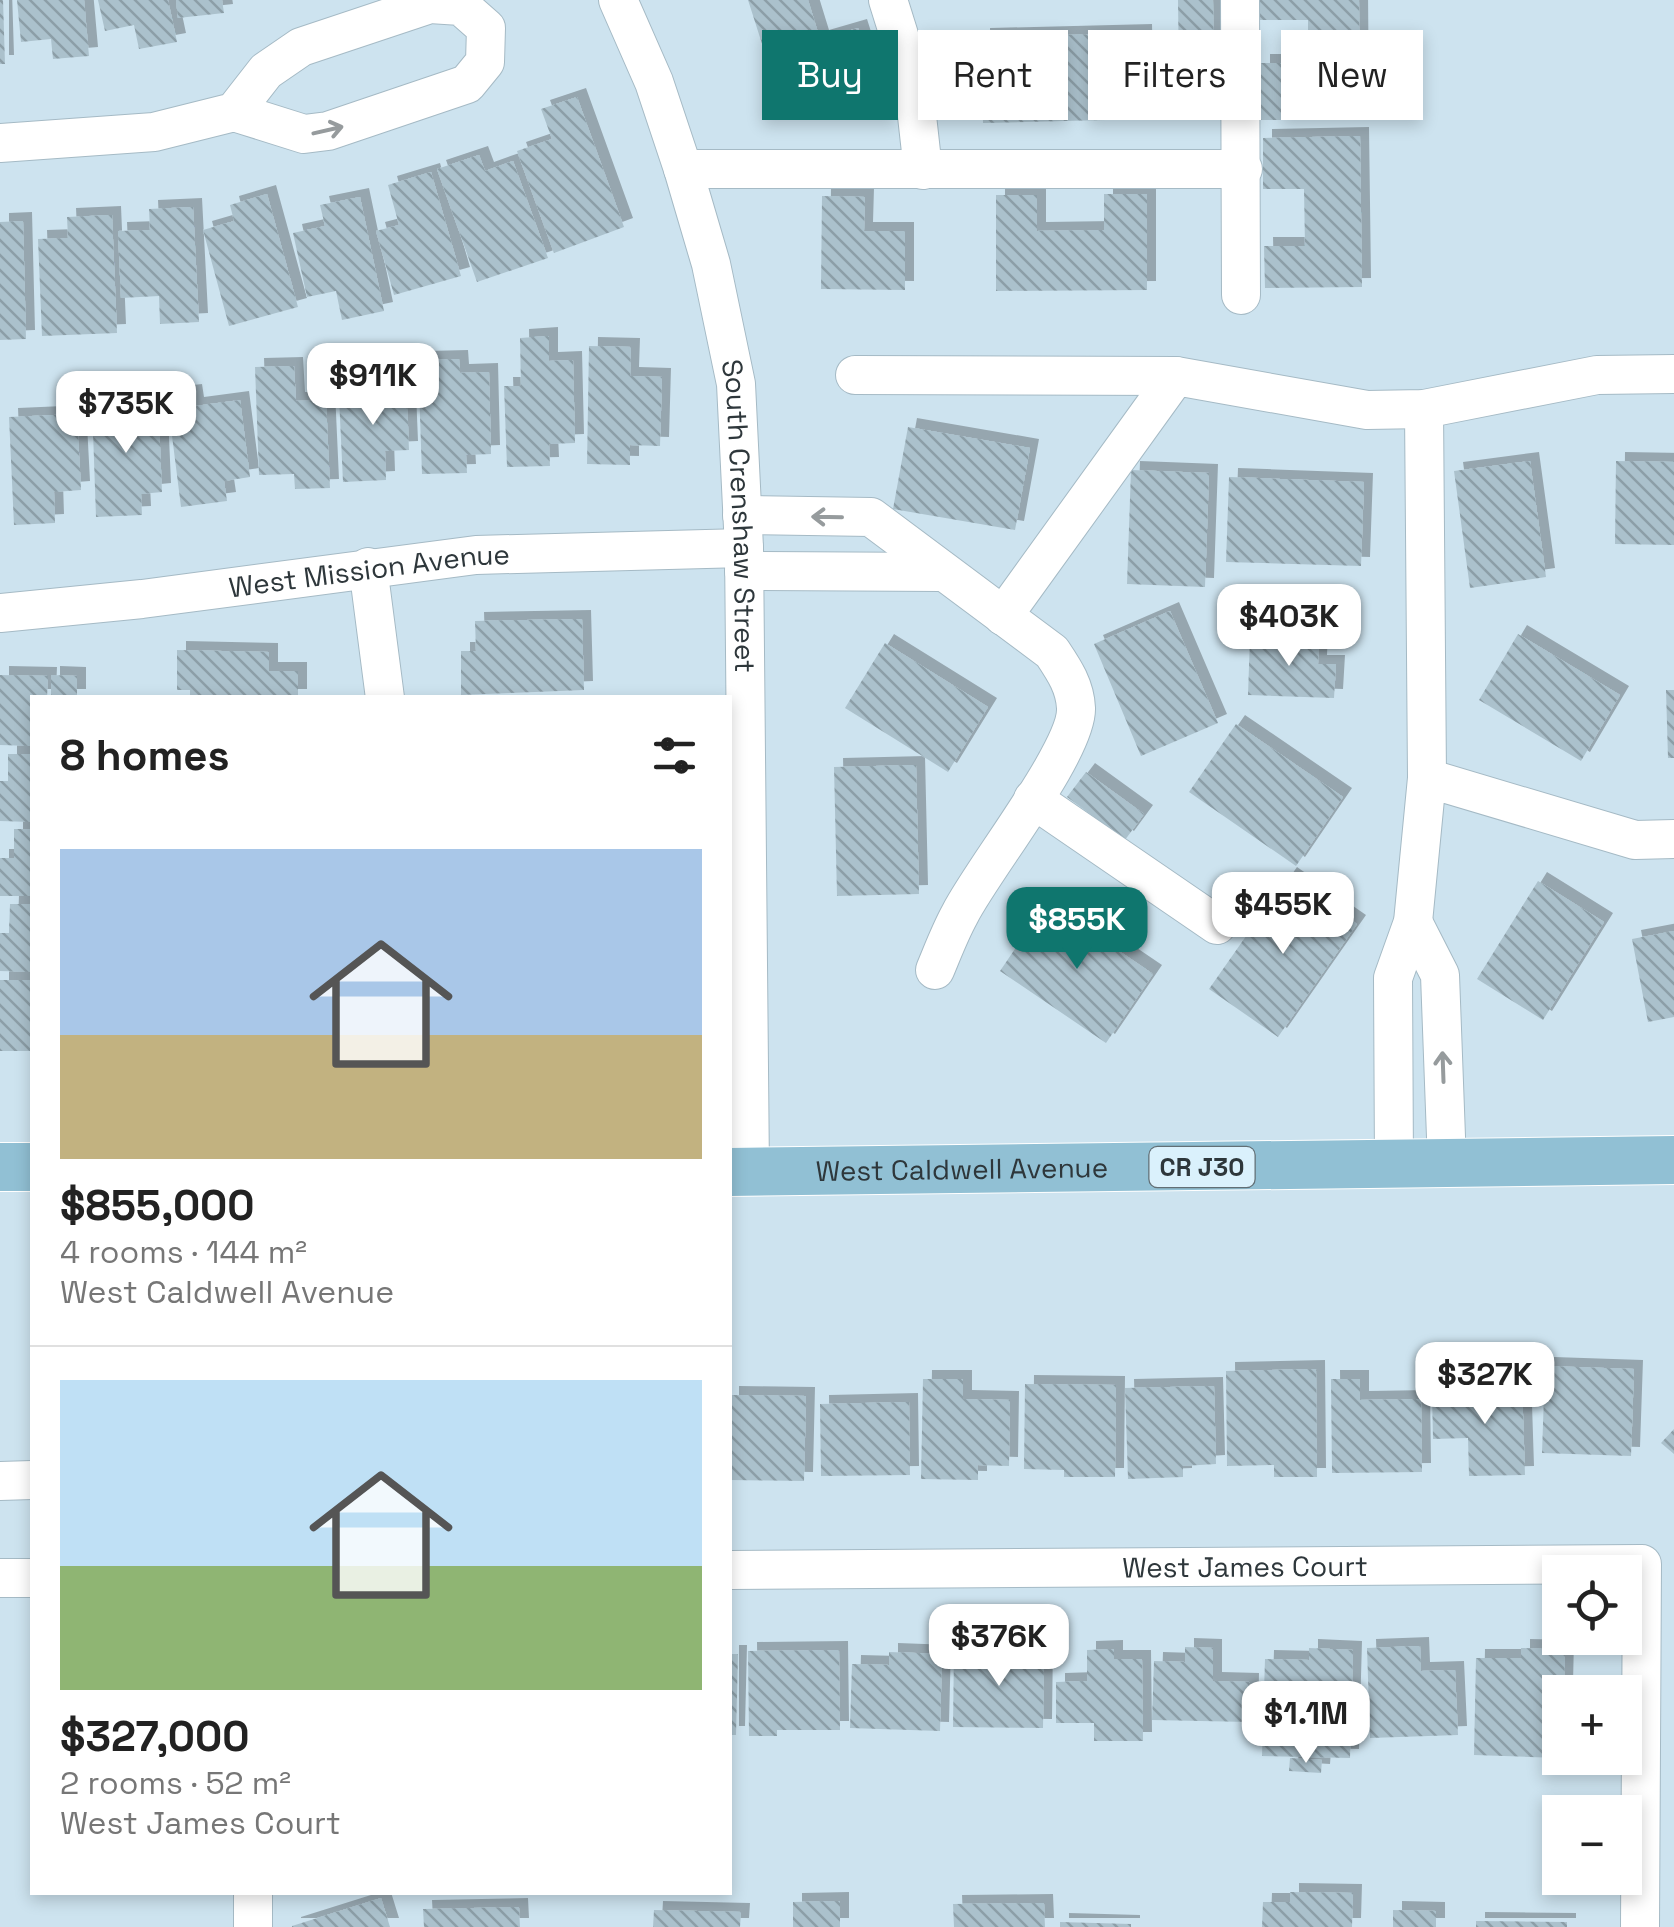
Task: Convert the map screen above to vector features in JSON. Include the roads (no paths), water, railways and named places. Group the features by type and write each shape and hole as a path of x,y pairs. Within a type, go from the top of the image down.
{"main road":[{"name":"West Caldwell Avenue","path":"740,1172 1674,1160"},
{"path":"0,1167 30,1167"}],"street":[{"name":"South Crenshaw Street","path":"618,0 654,82 683,169 711,264 736,384 743,544 740,1172"},
{"path":"888,0 912,80 922,170"},
{"path":"1240,0 1242,295"},
{"path":"0,143 154,132 234,112 304,134 328,132 466,84 485,62 486,28 461,6 430,4 300,47 266,71 234,112"},
{"path":"683,169 1243,169"},
{"path":"855,375 1176,376 1367,410 1424,409 1598,375 1674,374"},
{"path":"1003,616 1176,376"},
{"path":"1394,1165 1393,978 1414,922 1427,778 1424,409"},
{"path":"743,544 871,517 1052,652 1070,679 1076,710 1070,735 960,912 935,970"},
{"path":"743,544 941,572"},
{"name":"West Mission Avenue","path":"0,612 142,599 476,555 743,544"},
{"path":"368,567 385,695"},
{"path":"1427,778 1635,840 1674,838"},
{"path":"1033,799 1217,925"},
{"path":"1414,922 1440,975 1446,1164"},
{"path":"0,1480 30,1480"},
{"name":"West James Court","path":"732,1570 1642,1564 1640,1927"},
{"path":"0,1578 30,1578"},
{"path":"253,1895 253,1927"}]}
